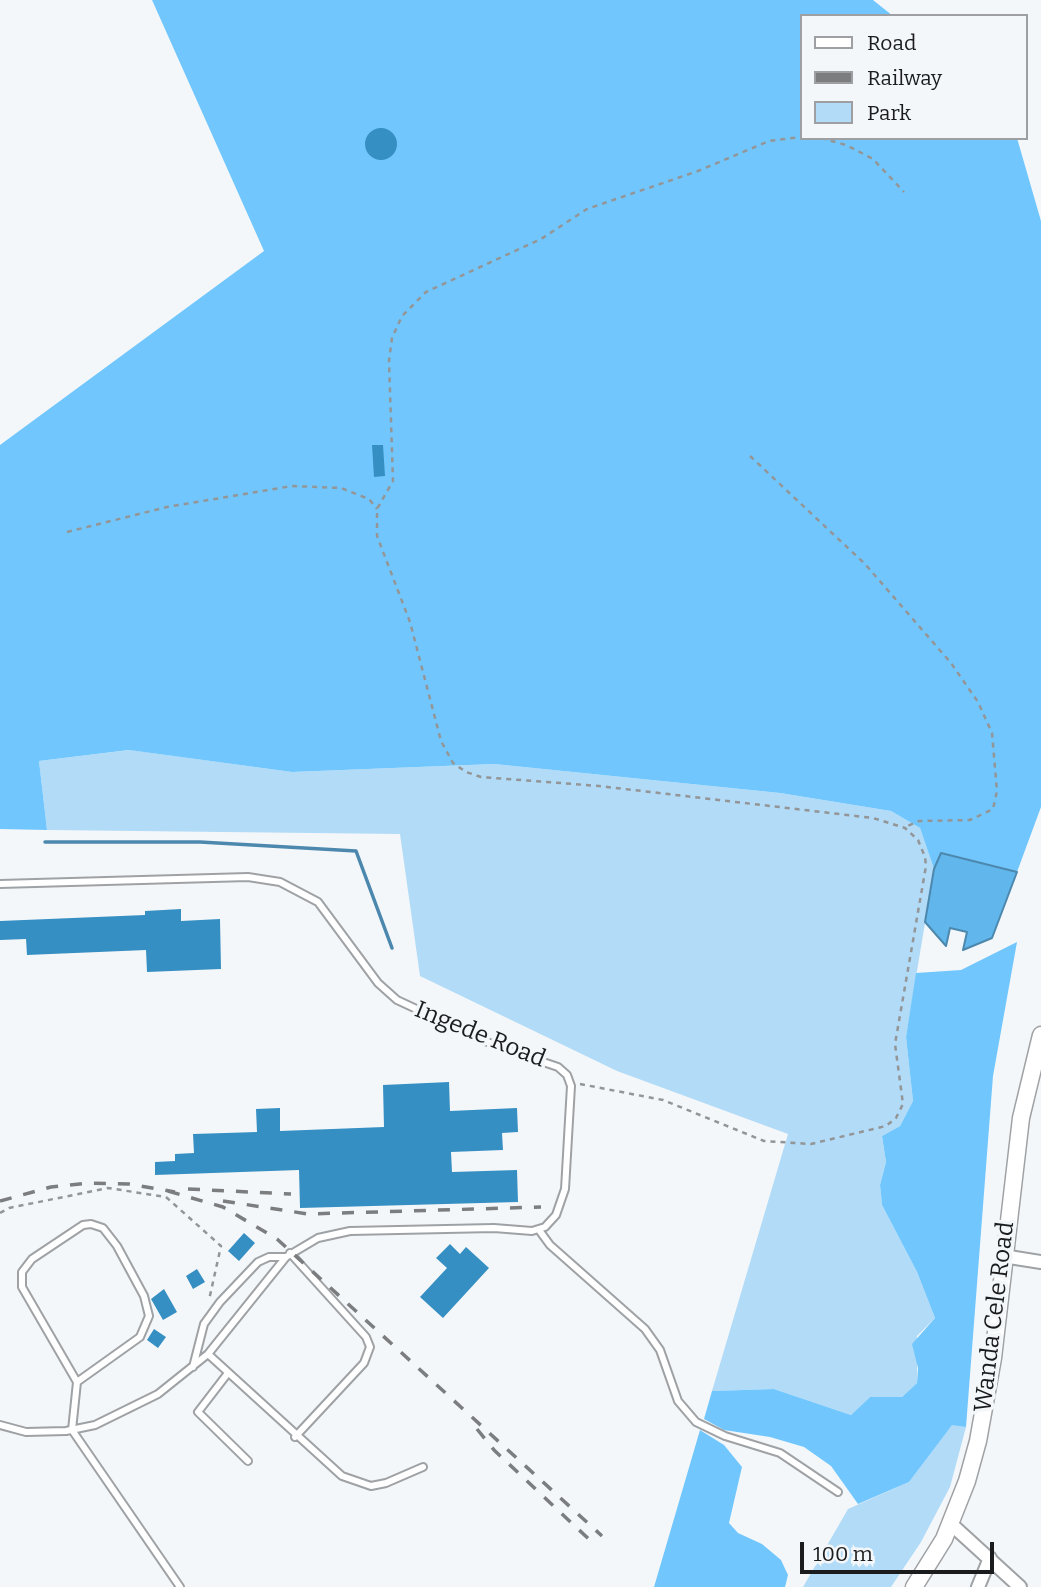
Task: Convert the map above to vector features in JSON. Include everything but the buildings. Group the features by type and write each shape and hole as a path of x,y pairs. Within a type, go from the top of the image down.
{"street":[{"name":"Wanda Cele Road","path":"914,1587 951,1524 967,1481 986,1403 1021,1118 1041,1035"},
{"path":"1003,1256 1041,1262"},
{"path":"951,1524 1020,1587"},
{"path":"978,1587 990,1558"}],"lane":[{"name":"Ingede Road","path":"0,884 248,877 280,882 318,902 378,983 397,1000 496,1046 558,1067 570,1082 565,1189 551,1222 539,1230"},
{"path":"77,1382 140,1337 149,1316 144,1296 117,1246 103,1228 91,1224 83,1225 32,1259 25,1266 20,1280 35,1312 77,1382 72,1430 180,1587"},
{"path":"0,1425 49,1433 72,1430 95,1425 158,1394 208,1354 288,1255 318,1238 350,1231 539,1230 550,1245 645,1329 660,1350 678,1401 696,1422 725,1436 780,1453 838,1492"},
{"path":"193,1368 204,1324 258,1262 270,1257 288,1255"},
{"path":"288,1255 366,1337 370,1347 364,1363 295,1437"},
{"path":"208,1354 295,1437 342,1476 371,1486 423,1468"},
{"path":"228,1373 198,1412 248,1461"},
{"path":"0,1433 8,1428"}],"path":[{"path":"570,1082 663,1100 764,1140 811,1144 880,1129 891,1123 903,1104 895,1044 926,866 922,848 905,828 873,818 797,807 481,777 466,772 448,756 441,741 410,622 377,536 377,509 393,481 390,349 402,316 417,299 436,286 541,239 587,209 698,171 769,141 800,137"},
{"path":"828,140 846,145 873,159 904,192"},
{"path":"750,456 874,573 951,663 978,702 992,733 998,791 993,809 970,820 919,821 905,828"},
{"path":"67,532 167,507 292,486 341,488 369,499 377,509"},
{"path":"0,1213 9,1208 108,1188 166,1197 222,1247 204,1324"}],"green space":[{"path":"130,750 292,772 494,764 780,793 891,811 920,828 934,869 906,1037 913,1101 900,1126 882,1136 886,1162 880,1185 882,1205 917,1272 935,1318 917,1336 917,1383 902,1397 870,1397 851,1415 774,1389 712,1391 788,1134 617,1071 420,976 400,834 47,830 39,761"},
{"path":"952,1424 966,1427 950,1487 921,1542 891,1587 803,1587 848,1509 909,1482"}],"shaded area":[{"path":"152,0 873,0 890,14 800,14 800,140 1018,140 1041,221 1041,807 1017,872 942,853 934,869 920,828 891,811 780,793 494,764 292,772 129,750 39,761 47,830 0,829 0,445 264,251"},
{"path":"941,853 1017,872 992,938 963,950 967,932 950,928 946,946 925,922 934,869"},
{"path":"1017,942 993,1076 966,1427 952,1425 909,1482 858,1504 831,1466 804,1447 770,1437 724,1430 704,1419 712,1391 774,1389 851,1415 870,1397 902,1397 917,1383 918,1368 912,1344 935,1318 917,1272 882,1205 880,1185 886,1162 882,1136 900,1126 913,1101 906,1037 916,973 961,970"},
{"path":"700,1430 724,1445 742,1467 729,1523 738,1533 762,1544 781,1560 788,1575 785,1587 654,1587"}],"waterway":[{"path":"45,842 200,842 356,851 392,948"}],"railway":[{"path":"0,1201 51,1187 88,1183 129,1184 175,1192"},
{"path":"188,1189 291,1194"},
{"path":"168,1191 223,1207 277,1239 602,1536"},
{"path":"223,1201 308,1214 541,1207"},
{"path":"477,1429 494,1450 594,1544"}]}
